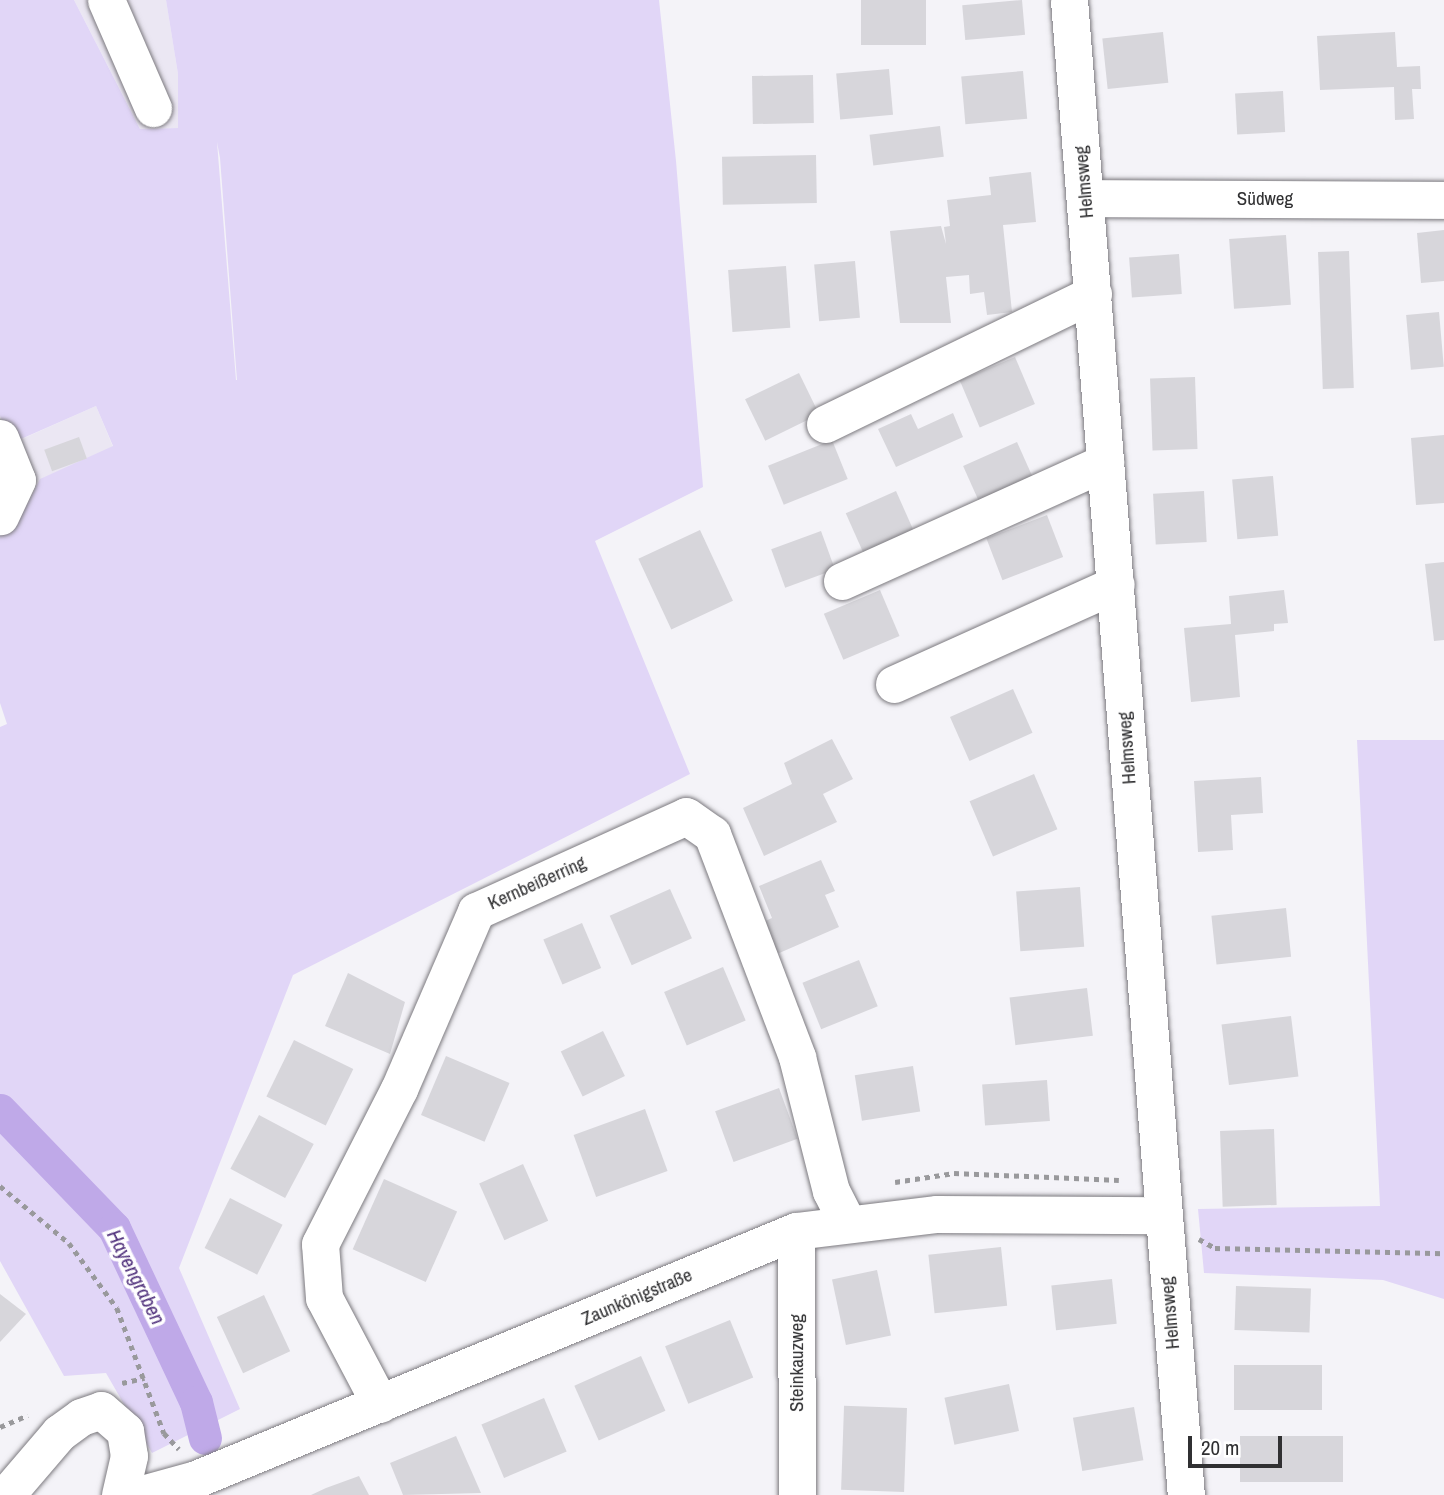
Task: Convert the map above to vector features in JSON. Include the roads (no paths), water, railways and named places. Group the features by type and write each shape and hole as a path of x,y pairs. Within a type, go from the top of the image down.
{"street":[{"path":"106,0 153,108"},
{"name":"Helmsweg","path":"1069,0 1116,584 1161,1215 1186,1495"},
{"name":"Südweg","path":"1086,198 1444,200"},
{"path":"839,425 1094,307"},
{"path":"0,438 17,480 0,516"},
{"path":"842,581 1105,462"},
{"path":"894,684 1116,584"},
{"name":"Kernbeißerring","path":"380,1404 324,1297 320,1244 399,1089 476,911 687,816 712,834 797,1056 831,1191 848,1224"},
{"name":"Zaunkönigstraße","path":"138,1495 196,1479 796,1231 937,1214 1161,1215"},
{"name":"Steinkauzweg","path":"796,1231 797,1495"},
{"path":"6,1495 59,1433 81,1417 101,1410 125,1432 129,1456 120,1495"}],"waterway":[{"name":"Hayengraben","path":"0,1110 114,1228 196,1402 205,1438"}]}
